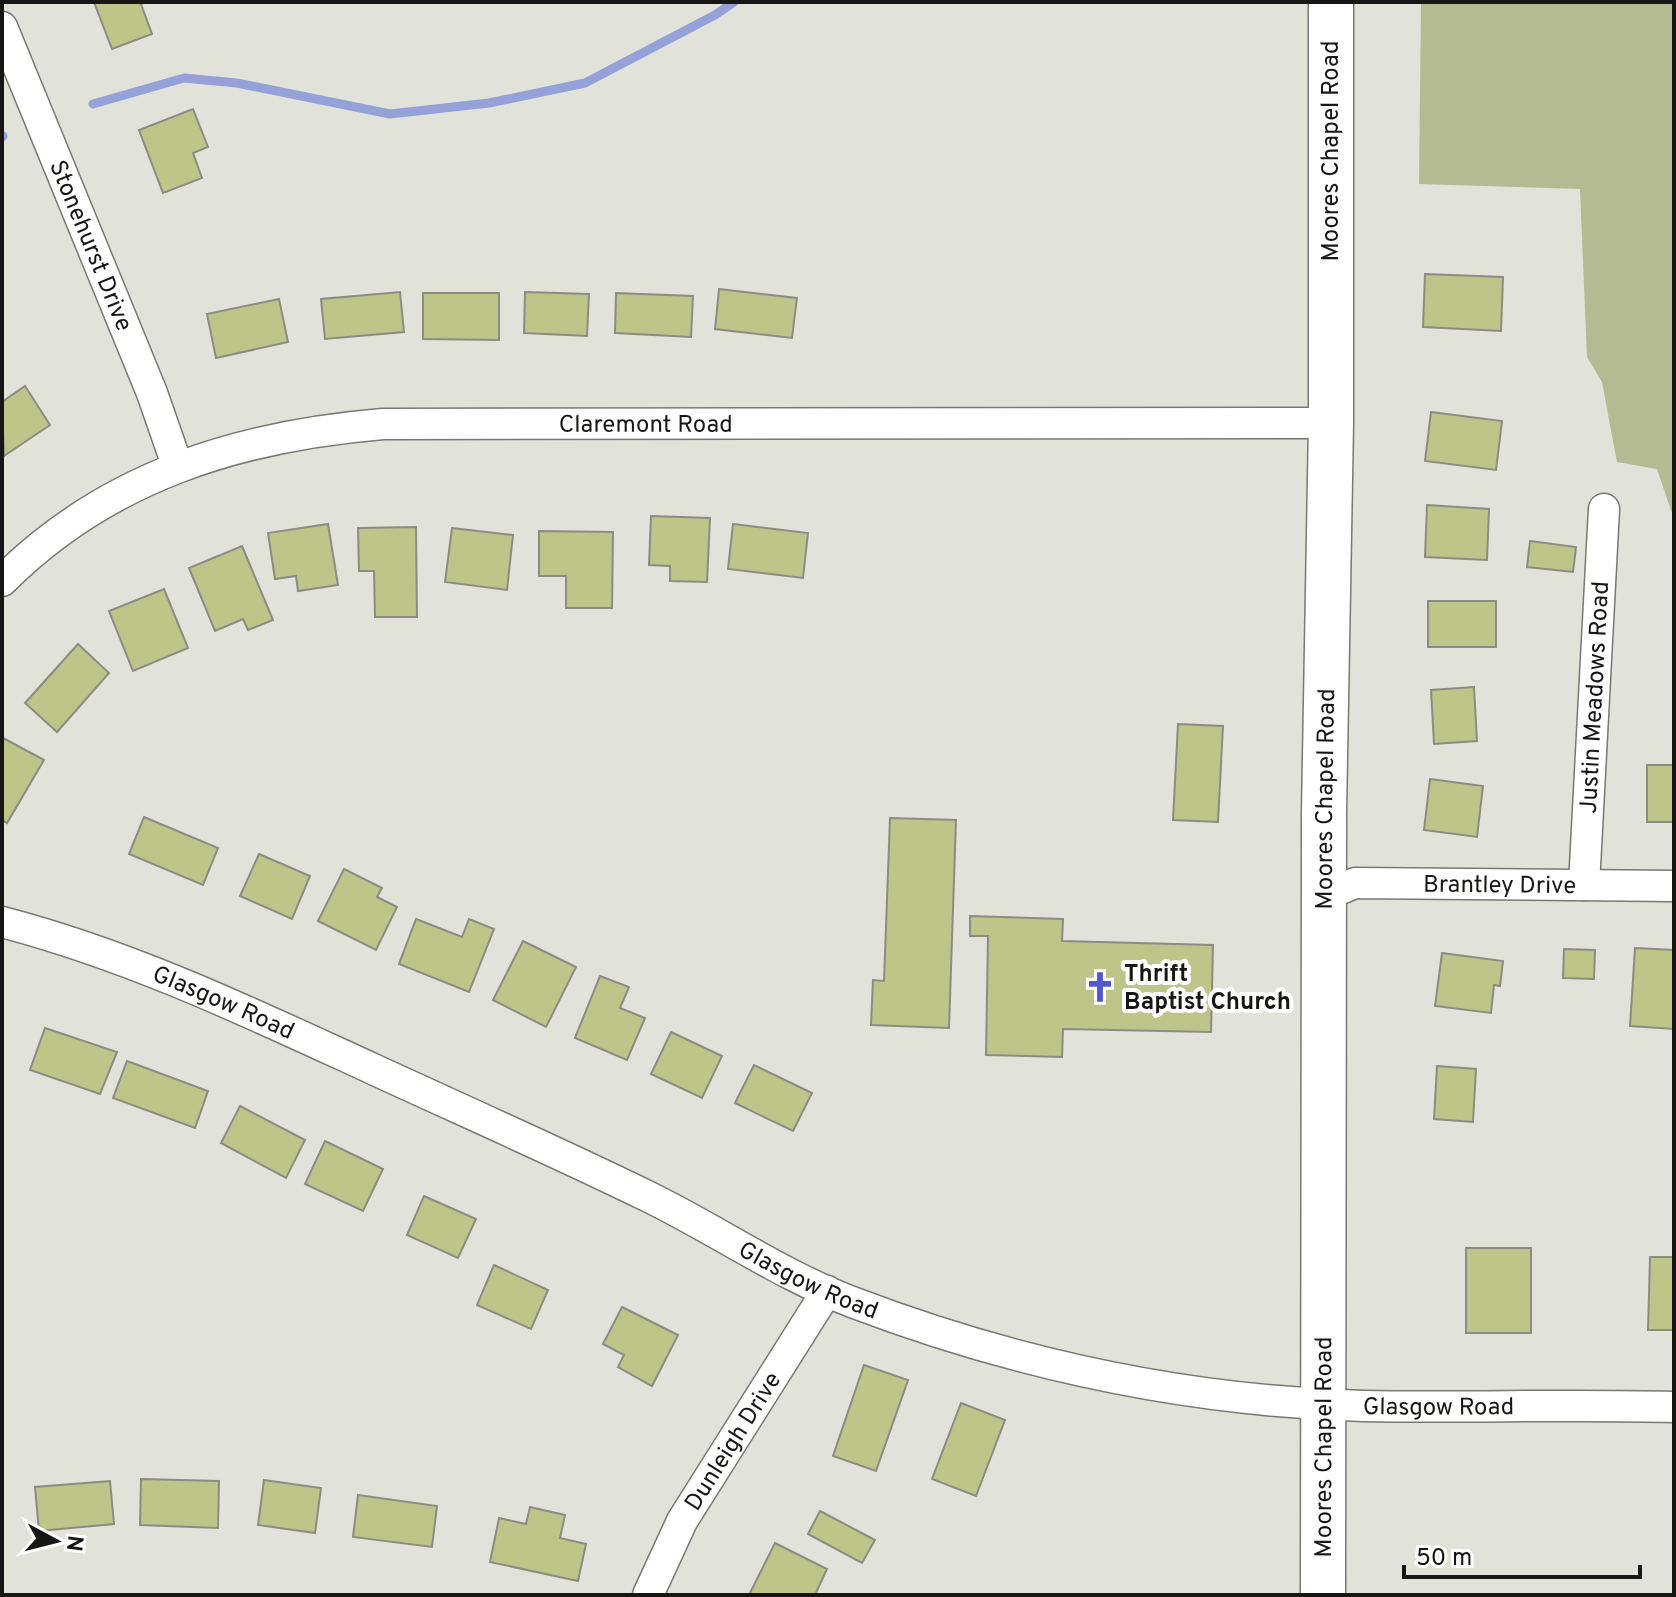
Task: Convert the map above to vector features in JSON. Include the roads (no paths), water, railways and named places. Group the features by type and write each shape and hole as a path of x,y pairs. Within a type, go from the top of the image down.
{"main road":[{"name":"Moores Chapel Road","path":"1323,1595 1324,813 1331,423 1331,2"}],"street":[{"name":"Stonehurst Drive","path":"2,27 152,393 177,465"},
{"name":"Claremont Road","path":"2,581 66,529 116,496 177,465 225,449 317,429 383,424 1331,423"},
{"name":"Justin Meadows Road","path":"1584,885 1604,509"},
{"name":"Brantley Drive","path":"1326,895 1355,883 1674,886"},
{"name":"Glasgow Road","path":"2,922 75,941 249,1012 649,1197 827,1291 922,1327 1069,1370 1148,1385 1322,1403 1674,1407"},
{"name":"Dunleigh Drive","path":"648,1595 682,1521 827,1291"}],"waterway":[{"path":"93,104 184,78 237,83 390,114 489,103 585,83 734,2"}],"place":[{"name":"Thrift Baptist Church","path":"1100,987"}]}
